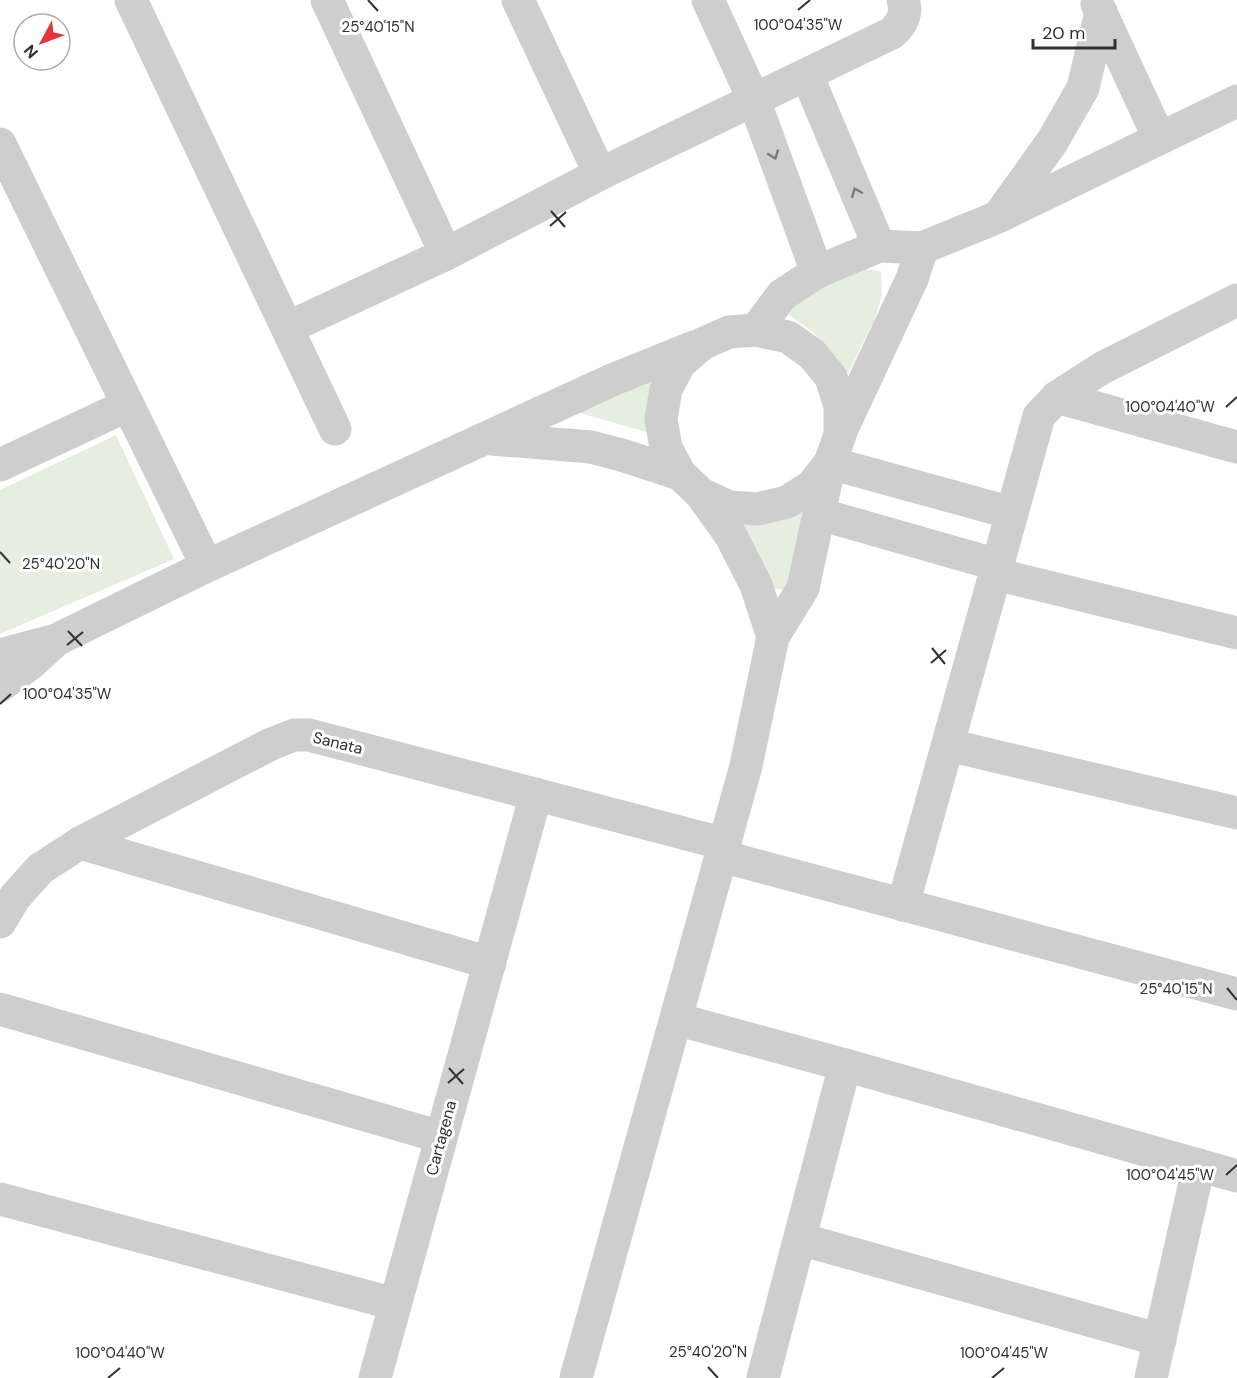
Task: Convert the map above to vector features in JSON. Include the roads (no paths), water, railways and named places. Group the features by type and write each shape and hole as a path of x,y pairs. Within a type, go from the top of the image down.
{"street":[{"path":"131,0 335,429"},
{"path":"327,0 446,254"},
{"path":"518,0 600,174"},
{"path":"708,0 754,100 817,272"},
{"path":"287,328 446,254 600,174 892,33 906,13 903,0"},
{"path":"1098,6 1159,138"},
{"path":"998,217 1052,142 1083,88 1098,6"},
{"path":"807,75 879,246"},
{"path":"756,330 782,295 817,272 879,246 922,248 998,217 1237,101"},
{"path":"0,144 207,566"},
{"path":"487,439 591,447 625,456 691,484 729,507 758,509 787,502 812,486 835,449 912,279 922,248"},
{"path":"903,905 1039,416 1057,397 1102,368 1237,300"},
{"path":"0,655 56,640 207,566 612,380 729,332 756,330 788,337 812,354 831,378 840,405 835,449 803,588 773,637 747,766 580,1377"},
{"path":"702,344 680,363 666,389 661,418 666,448 731,536 756,585 773,637"},
{"path":"1057,397 1237,447"},
{"path":"0,465 128,405"},
{"path":"835,449 1012,513"},
{"path":"819,514 997,569 1237,633"},
{"path":"0,686 30,664 56,640"},
{"name":"Sanata","path":"0,922 15,897 40,869 80,843 271,744 294,735 309,735 536,794 903,905 1237,994"},
{"path":"948,745 1237,813"},
{"name":"Cartagena","path":"375,1378 536,794"},
{"path":"80,843 489,963"},
{"path":"0,1010 441,1137"},
{"path":"676,1019 1237,1176"},
{"path":"764,1378 845,1065"},
{"path":"1151,1378 1199,1165"},
{"path":"0,1199 395,1304"},
{"path":"800,1239 1160,1340"}]}
